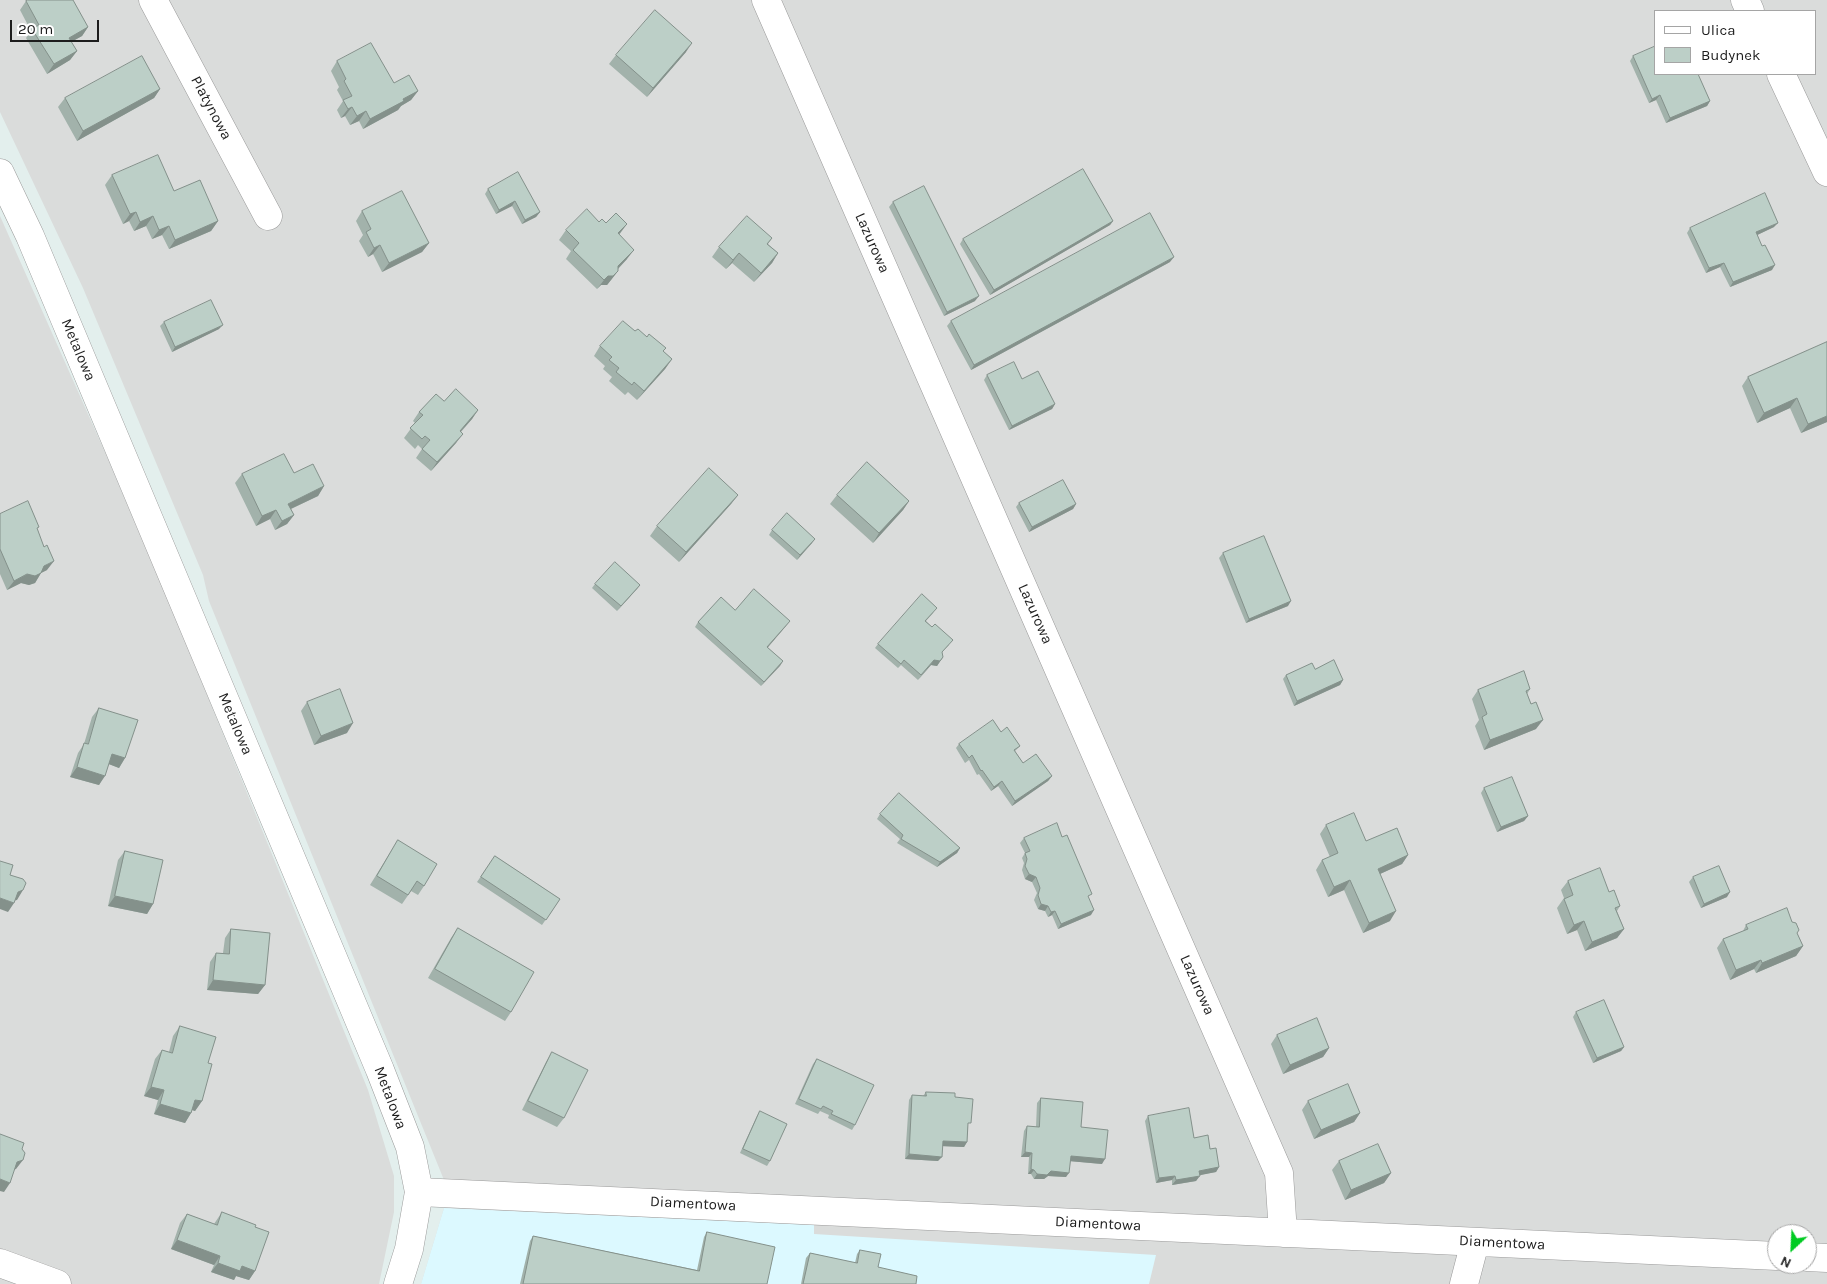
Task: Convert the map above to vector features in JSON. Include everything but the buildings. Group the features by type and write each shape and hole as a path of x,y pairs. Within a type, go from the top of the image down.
{"street":[{"name":"Platynowa","path":"153,0 268,216"},
{"name":"Lazurowa","path":"766,0 1279,1173 1284,1233"},
{"path":"1781,75 1827,172"},
{"name":"Metalowa","path":"0,173 38,254 380,1070 410,1147 419,1192 409,1249 398,1284"},
{"name":"Diamentowa","path":"419,1192 1767,1256"},
{"path":"1464,1284 1475,1242"},
{"path":"0,1263 57,1284"}],"shaded area":[{"path":"0,0 1827,0 1827,1284 421,1284 444,1208 444,1180 209,601 203,575 83,288 0,112"},
{"path":"0,216 108,459 179,626 368,1090 394,1176 394,1212 379,1284 0,1284"},
{"path":"444,1208 814,1225 814,1234 1156,1255 1149,1284 421,1284"}]}
